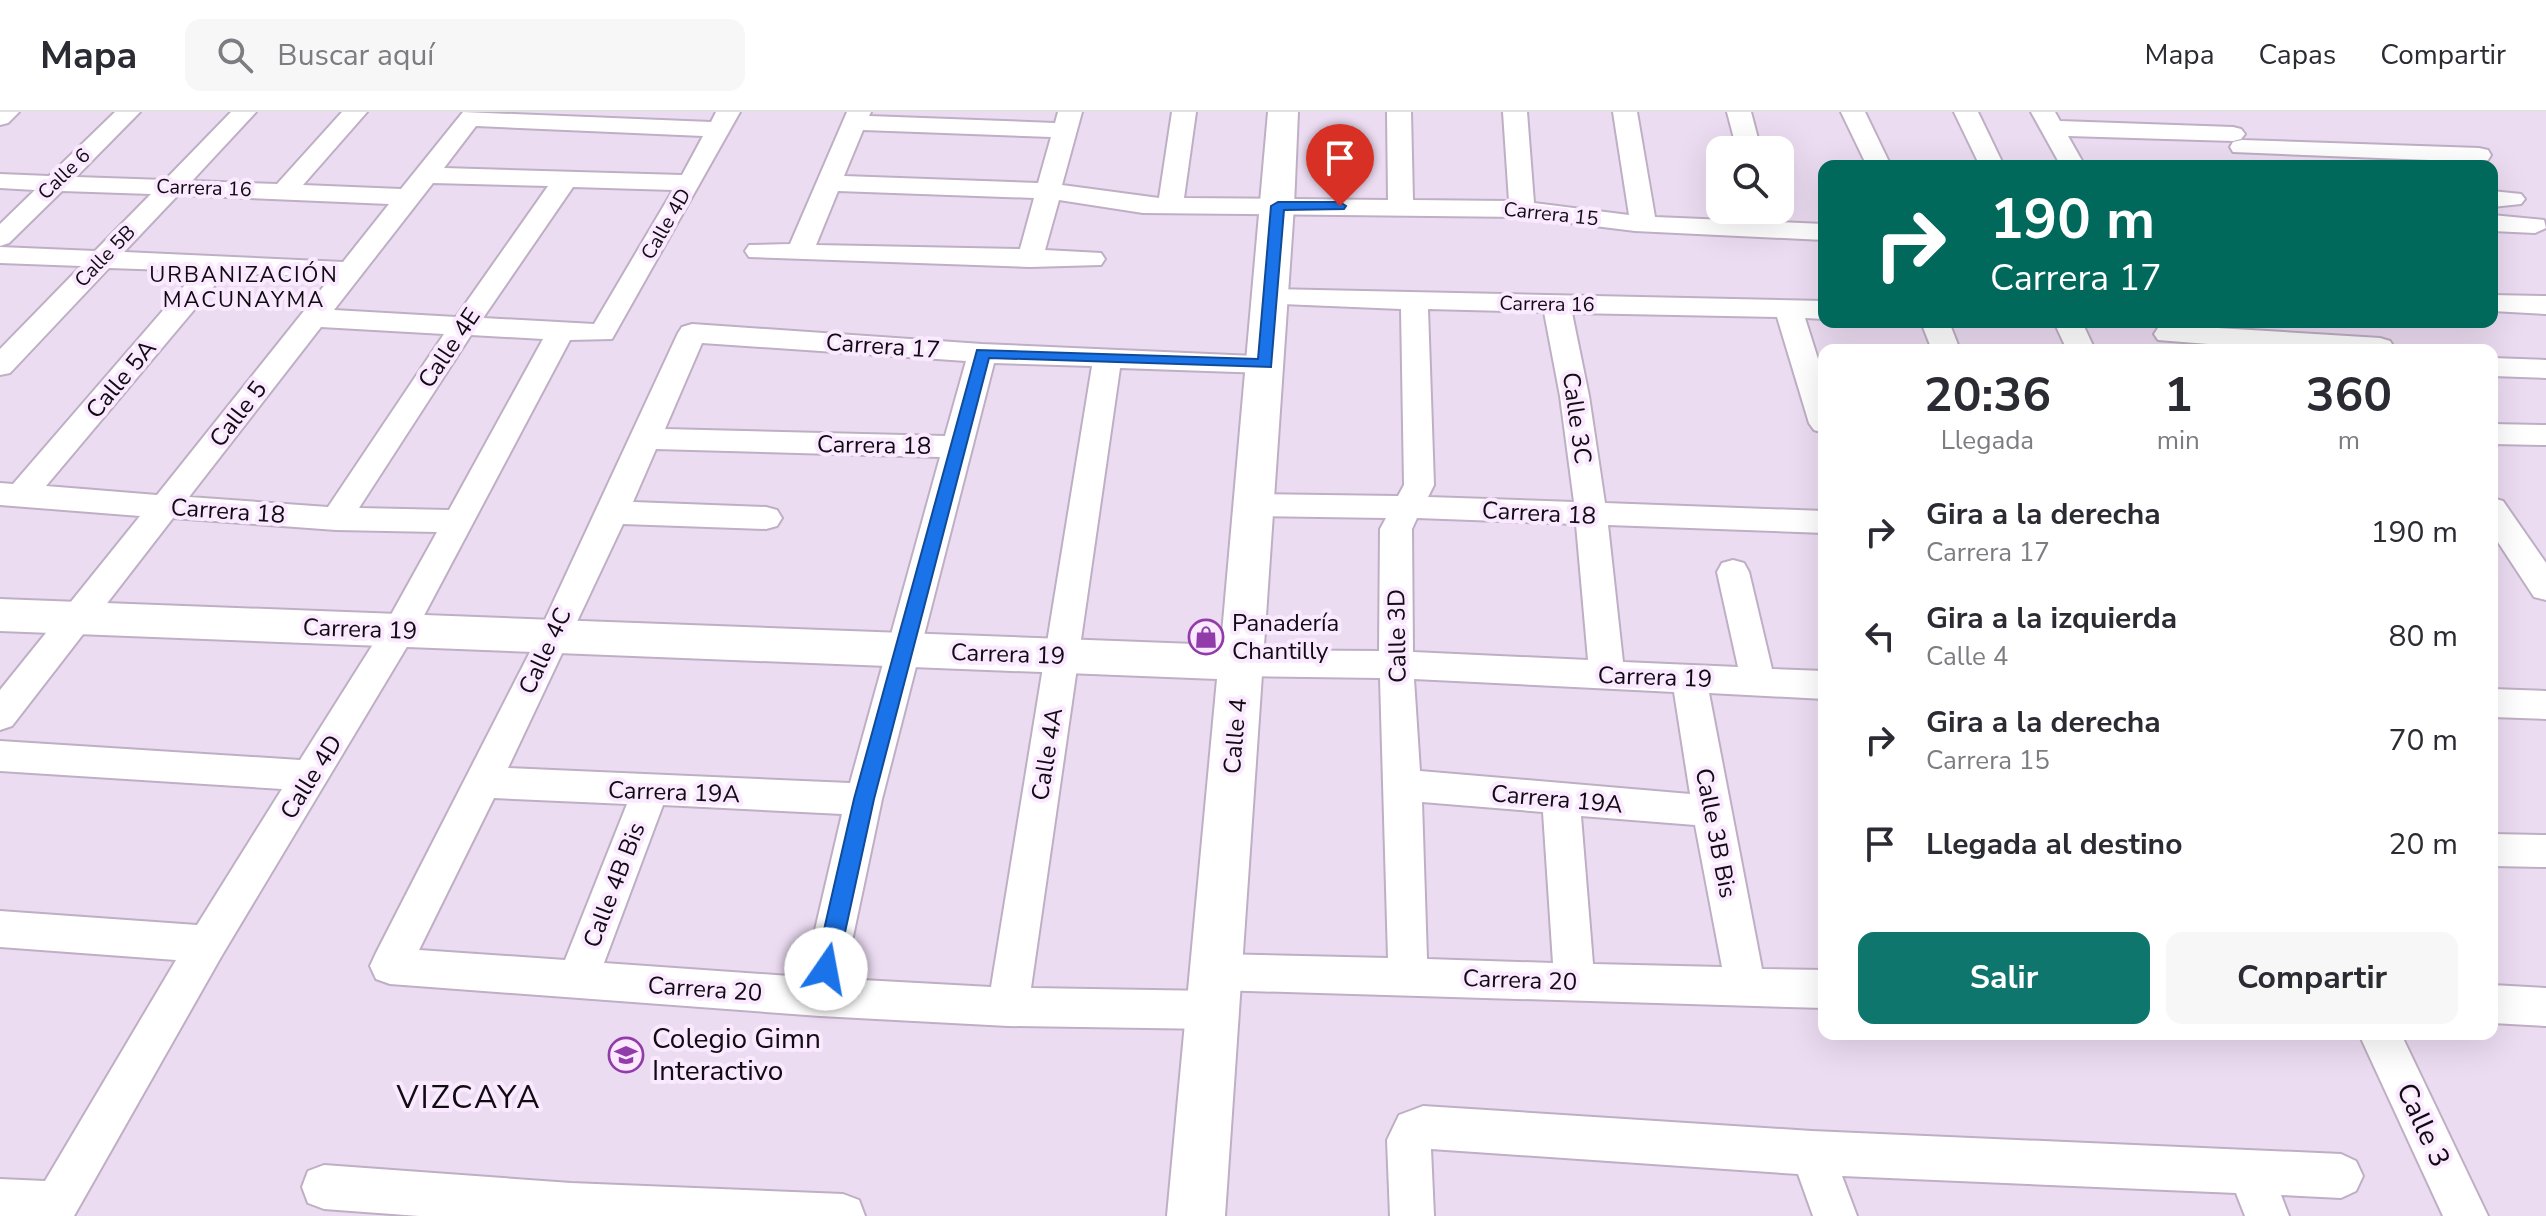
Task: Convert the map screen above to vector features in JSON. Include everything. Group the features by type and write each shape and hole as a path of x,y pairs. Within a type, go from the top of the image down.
{"street":[{"path":"0,118 7,112"},
{"name":"Calle 6","path":"0,238 128,112"},
{"name":"Calle 5B","path":"0,366 244,112"},
{"path":"285,191 355,112"},
{"path":"1170,205 1184,112"},
{"name":"Calle 4","path":"1196,1216 1271,297 1283,112"},
{"path":"1399,112 1401,206"},
{"path":"1515,112 1522,209"},
{"path":"1625,112 1643,223"},
{"path":"1739,112 1745,136"},
{"path":"1853,112 1876,160"},
{"path":"1966,112 1989,160"},
{"path":"2217,112 2243,149"},
{"path":"472,116 723,121"},
{"name":"Calle 5","path":"0,716 472,116"},
{"path":"800,252 856,118 1067,121 1030,259"},
{"path":"2048,120 2243,149 2479,155"},
{"path":"2048,120 2070,160"},
{"name":"Calle 4D","path":"52,1210 207,944 399,631 561,332 602,333 723,121"},
{"name":"Carrera 16","path":"0,181 285,191 565,180 690,183"},
{"name":"Calle 4E","path":"336,519 464,325 565,180"},
{"name":"Carrera 15","path":"830,183 1050,191 1103,201 1170,205 1522,209 1559,216 1643,223 1706,221"},
{"path":"2498,223 2535,225"},
{"name":"Carrera 15","path":"1786,224 1818,231"},
{"path":"758,251 1092,259"},
{"path":"0,255 350,270"},
{"name":"Calle 5A","path":"11,494 219,263"},
{"path":"2546,280 2546,287"},
{"name":"Carrera 16","path":"1271,297 1818,310"},
{"name":"Calle 3D","path":"1408,977 1396,665 1396,529 1419,485 1414,300"},
{"path":"2498,303 2546,305"},
{"name":"Calle 3C","path":"1556,304 1568,352 1591,516 1607,676"},
{"path":"1788,309 1818,404"},
{"path":"314,318 561,332"},
{"name":"Carrera 17","path":"692,333 982,353 1265,364"},
{"name":"Calle 4C","path":"390,966 485,782 646,439 692,333"},
{"path":"2168,335 2315,344"},
{"path":"820,997 864,799 982,353"},
{"name":"Calle 4A","path":"1008,1007 1107,358"},
{"path":"2498,367 2546,369"},
{"path":"2498,434 2546,435"},
{"name":"Carrera 18","path":"646,439 958,447"},
{"name":"Carrera 18","path":"11,494 336,519 457,521"},
{"name":"Carrera 18","path":"1254,505 1407,507 1818,522"},
{"path":"610,512 766,518"},
{"path":"2498,518 2546,588"},
{"path":"2498,554 2525,556"},
{"path":"1733,572 1758,681"},
{"name":"Carrera 19","path":"0,615 1241,663 1396,665 1818,685"},
{"name":"Calle 3B Bis","path":"1689,678 1711,811 1746,988"},
{"path":"2498,704 2543,710"},
{"path":"0,756 312,776"},
{"name":"Carrera 19A","path":"485,782 650,792 864,799"},
{"name":"Carrera 19A","path":"1403,785 1711,811"},
{"name":"Calle 4B Bis","path":"578,979 650,792"},
{"path":"1561,800 1574,982"},
{"path":"2498,850 2546,851"},
{"path":"0,929 207,944"},
{"name":"Carrera 20","path":"390,966 820,997 1008,1007 1408,977 1818,989"},
{"path":"2498,1004 2546,1007"},
{"name":"Calle 3","path":"2383,1040 2466,1216"},
{"path":"1412,1216 1409,1140 1414,1130 1423,1127 1812,1153 2341,1176"},
{"path":"1812,1153 1835,1216"},
{"path":"2249,1172 2267,1216"},
{"path":"324,1187 569,1210 843,1216"},
{"path":"0,1201 52,1210"}],"place":[{"name":"Panadería Chantilly","path":"1206,637"},
{"name":"Colegio Gimn Interactivo","path":"626,1055"}],"district":[{"name":"URBANIZACIÓN MACUNAYMA","path":"244,288"},
{"name":"VIZCAYA","path":"469,1097"}],"route":[{"path":"826,969 864,799 982,353 1265,364 1278,206 1340,206"}]}
